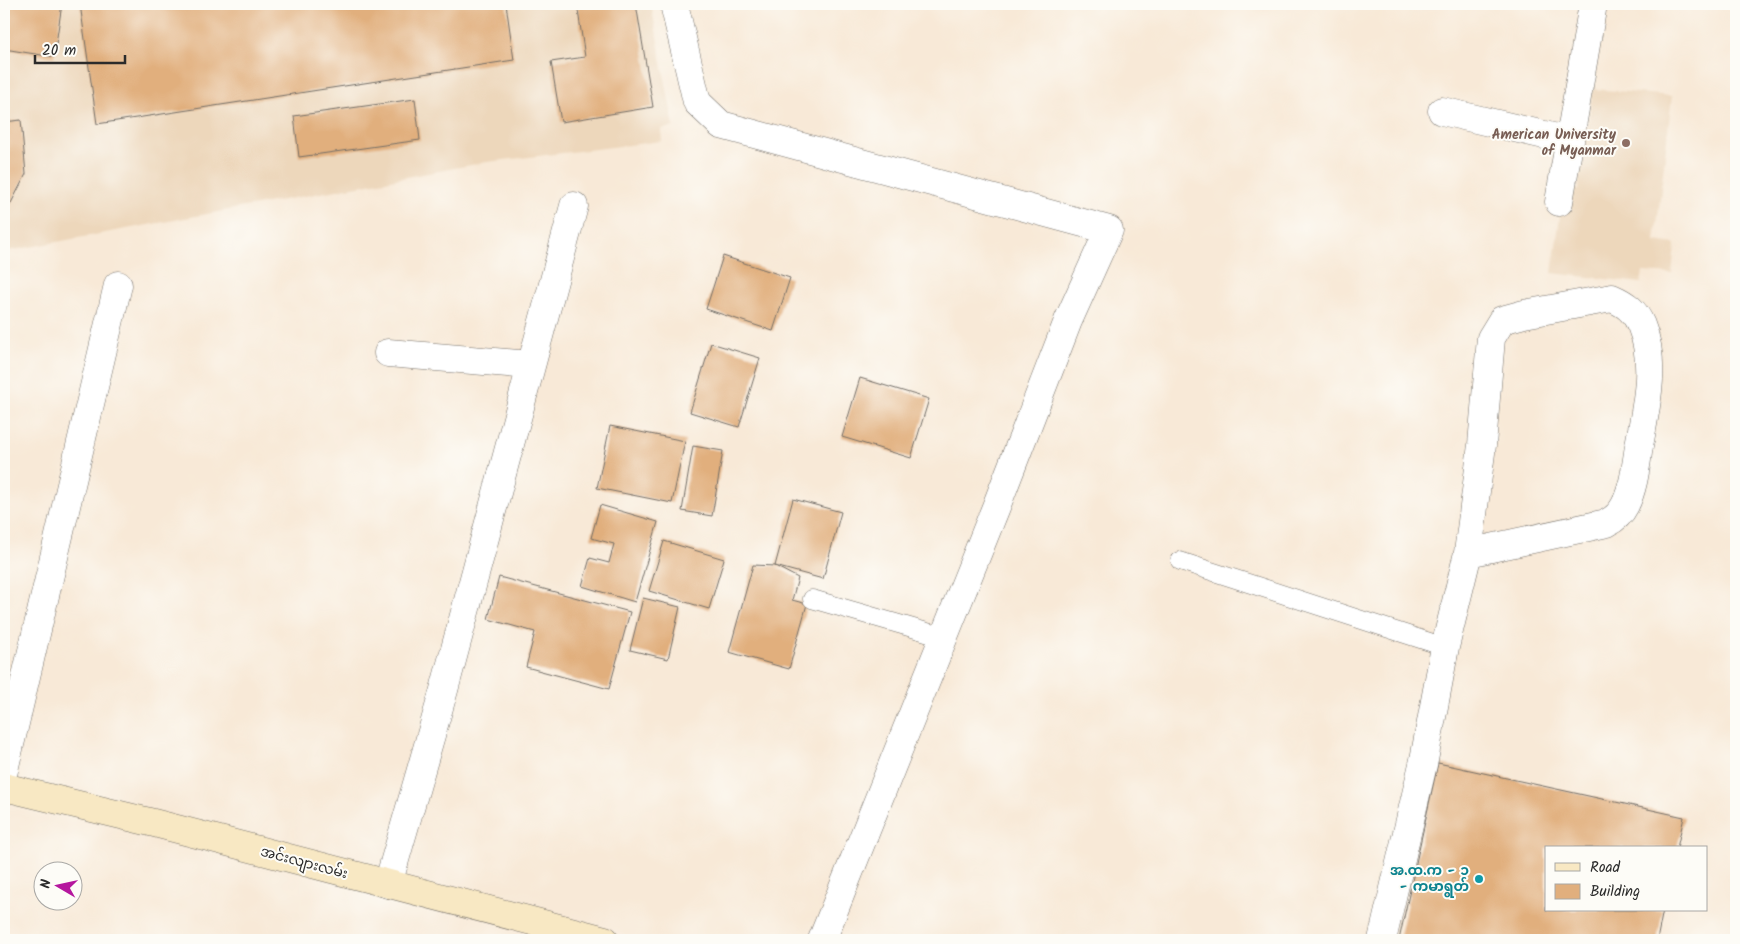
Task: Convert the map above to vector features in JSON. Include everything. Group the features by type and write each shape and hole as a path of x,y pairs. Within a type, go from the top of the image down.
{"main road":[{"name":"အင်းလျားလမ်း","path":"4,787 605,940"}],"street":[{"path":"674,4 697,102 721,124 1109,230 1068,321 822,940"},
{"path":"1559,202 1594,4"},
{"path":"1442,111 1570,141"},
{"path":"388,884 444,690 574,206"},
{"path":"4,770 118,285"},
{"path":"1382,940 1424,760 1445,647 1468,553 1482,445 1492,338 1502,320 1524,314 1612,298 1624,303 1633,310 1642,326 1650,367 1649,388 1635,470 1625,506 1616,518 1607,523 1468,553"},
{"path":"388,353 530,365"}],"lane":[{"path":"1180,561 1445,647"},
{"path":"812,599 944,637"}],"shaded area":[{"path":"4,4 651,4 674,127 661,129 662,141 487,162 8,251 4,249"},
{"name":"American University of Myanmar","path":"1593,89 1672,96 1655,241 1675,244 1672,274 1643,272 1641,283 1552,273 1564,189 1578,189"}],"building":[{"path":"4,4 62,4 54,57 4,49"},
{"path":"80,4 506,4 514,60 97,124"},
{"path":"577,4 636,4 653,107 561,122 551,62 585,57"},
{"path":"415,99 420,140 299,157 294,116"},
{"path":"21,120 26,174 10,205 4,202 4,122"},
{"path":"723,256 790,278 773,331 706,309"},
{"path":"711,343 760,358 739,427 690,412"},
{"path":"860,378 929,399 911,458 842,437"},
{"path":"610,426 685,441 672,503 597,488"},
{"path":"693,446 723,451 712,516 682,511"},
{"path":"793,499 841,512 823,579 775,566"},
{"path":"600,505 658,522 635,602 582,586 590,558 609,563 614,544 591,538"},
{"path":"664,541 724,559 709,609 649,591"},
{"path":"753,565 775,566 798,578 792,600 807,604 789,669 729,652"},
{"path":"499,577 630,612 609,689 526,667 535,632 488,619"},
{"path":"643,598 680,607 668,659 630,650"},
{"name":"အ.ထ.က - ၁ - ကမာရွတ်","path":"1438,763 1684,817 1677,846 1545,846 1545,912 1663,912 1657,940 1399,940"}],"place":[{"name":"American University of Myanmar","path":"1626,143"},
{"name":"အ.ထ.က - ၁ - ကမာရွတ်","path":"1479,879"}]}
